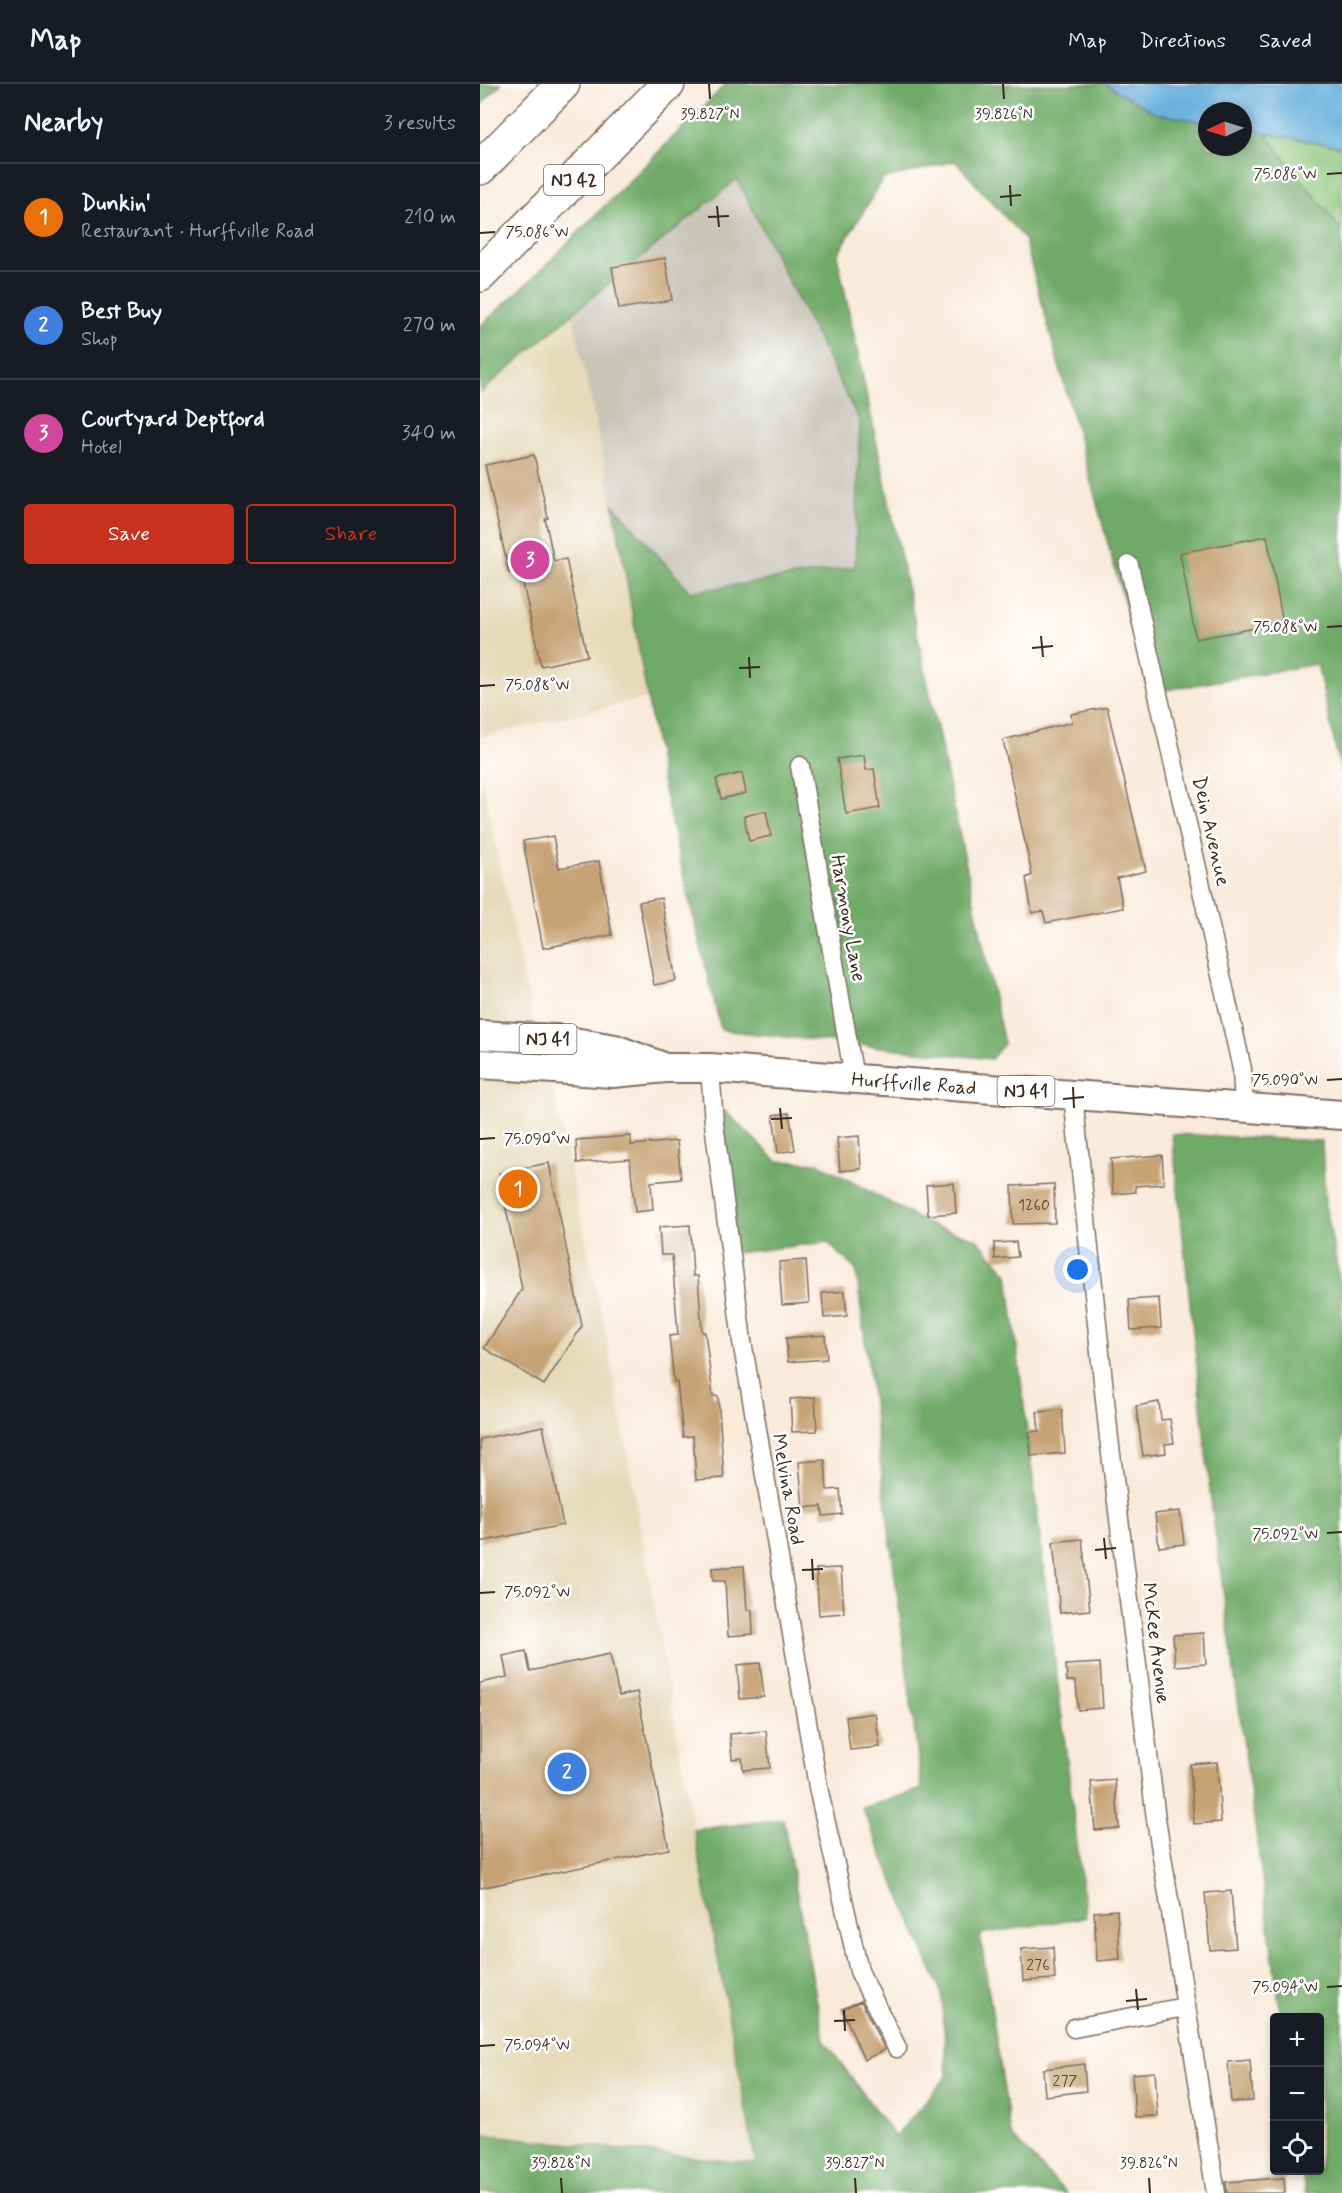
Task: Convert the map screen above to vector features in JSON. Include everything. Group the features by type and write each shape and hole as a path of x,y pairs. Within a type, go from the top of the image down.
{"highway":[{"path":"480,168 562,84"},
{"name":"NJ 42","path":"480,275 668,84"}],"main road":[{"name":"Hurffville Road","path":"480,1035 556,1039 615,1049 666,1068"},
{"name":"Hurffville Road","path":"480,1064 613,1073 666,1068 710,1068 1342,1115"}],"street":[{"name":"Dein Avenue","path":"1129,565 1242,1069 1244,1108"},
{"name":"Harmony Lane","path":"800,766 854,1078"},
{"name":"Melvina Road","path":"710,1068 714,1123 742,1341 819,1792 859,1971 897,2048"},
{"name":"McKee Avenue","path":"1073,1095 1110,1450 1156,1819 1216,2193"},
{"path":"1074,2028 1185,2007"}],"shaded area":[{"path":"737,178 860,422 855,567 690,592 613,504 572,314"},
{"path":"572,314 613,504 647,698 480,737 480,393"},
{"path":"480,771 534,1025 480,1021"},
{"path":"480,1079 552,1083 607,1340 756,2164 480,2134"}],"green space":[{"path":"480,84 501,84 480,106"},
{"path":"726,84 1105,84 1157,114 1198,121 1198,156 1252,156 1252,130 1264,132 1342,231 1342,776 1317,664 1149,693 1024,238 955,161 883,179 837,255 1004,1044 991,1059 721,1030 662,780 613,504 690,592 855,567 860,422 737,179 590,299 480,393 480,326 532,279"},
{"path":"1264,132 1342,147 1342,231"},
{"path":"725,1111 777,1161 818,1163 930,1225 977,1239 1008,1274 1086,1917 980,1934 1011,2135 1066,2193 480,2193 480,2134 756,2164 694,1830 783,1819 824,2040 895,2137 947,2076 942,1994 862,1808 922,1789 856,1270 827,1242 728,1254 717,1156"},
{"path":"1172,1134 1322,1141 1325,1202 1342,1293 1342,2193 1305,2193 1303,2175 1324,2175 1324,2013 1280,2013 1212,1509"}],"water":[{"path":"1105,84 1342,84 1342,147 1252,131 1252,102 1198,102 1198,121 1157,114"}],"building":[{"path":"665,258 672,300 619,309 612,267"},
{"path":"534,455 548,518 545,519 554,561 566,559 587,656 541,666 520,570 509,573 485,465"},
{"path":"1267,536 1283,623 1196,639 1180,553"},
{"path":"1107,707 1146,871 1117,878 1123,908 1046,923 1043,911 1032,913 1026,878 1032,875 1003,740 1072,722 1071,714"},
{"path":"864,755 866,770 874,769 880,808 846,814 837,759"},
{"path":"742,773 746,793 721,799 716,779"},
{"path":"766,811 771,836 749,841 744,816"},
{"path":"553,836 559,868 599,861 612,935 543,948 523,841"},
{"path":"661,898 676,981 654,985 639,902"},
{"path":"789,1113 795,1150 778,1153 773,1115"},
{"path":"631,1136 631,1145 677,1141 681,1179 651,1182 653,1210 635,1212 630,1159 577,1163 576,1140"},
{"path":"859,1136 861,1169 840,1171 837,1138"},
{"path":"1162,1155 1164,1184 1135,1186 1136,1192 1113,1194 1111,1159"},
{"path":"549,1163 582,1326 544,1385 484,1348 522,1289 499,1173"},
{"path":"954,1183 956,1213 928,1215 926,1185"},
{"path":"1054,1184 1055,1223 1013,1224 1012,1186"},
{"path":"690,1225 693,1276 698,1276 702,1332 705,1332 713,1396 718,1396 724,1478 696,1480 693,1436 683,1437 677,1382 674,1382 669,1336 678,1335 672,1255 661,1255 659,1227"},
{"path":"1016,1242 1018,1257 995,1259 994,1243"},
{"path":"806,1260 809,1303 782,1305 779,1262"},
{"path":"845,1291 847,1316 824,1318 822,1293"},
{"path":"1159,1298 1161,1328 1131,1330 1129,1300"},
{"path":"825,1335 827,1359 788,1362 786,1338"},
{"path":"815,1397 817,1431 792,1432 790,1399"},
{"path":"1159,1402 1161,1420 1170,1419 1174,1443 1165,1444 1166,1453 1143,1456 1136,1406"},
{"path":"1062,1410 1065,1453 1031,1456 1029,1432 1039,1431 1037,1412"},
{"path":"543,1426 563,1525 480,1542 480,1439"},
{"path":"825,1460 827,1490 840,1489 842,1514 823,1516 822,1506 803,1508 799,1462"},
{"path":"1180,1511 1184,1544 1159,1547 1155,1514"},
{"path":"1082,1539 1090,1610 1060,1613 1053,1542"},
{"path":"744,1566 747,1610 752,1610 753,1634 728,1636 725,1581 713,1581 712,1568"},
{"path":"841,1568 844,1613 819,1615 816,1569"},
{"path":"1204,1633 1206,1664 1175,1666 1173,1635"},
{"path":"526,1651 530,1671 610,1654 619,1696 637,1692 669,1849 480,1888 480,1683 507,1677 503,1656"},
{"path":"760,1663 764,1697 740,1699 737,1665"},
{"path":"1100,1663 1103,1708 1078,1710 1076,1681 1067,1681 1066,1665"},
{"path":"875,1713 880,1747 850,1750 846,1717"},
{"path":"766,1731 770,1768 743,1770 742,1758 732,1759 730,1734"},
{"path":"1217,1762 1221,1822 1194,1824 1190,1764"},
{"path":"1115,1780 1119,1828 1095,1830 1091,1782"},
{"path":"1231,1891 1236,1948 1210,1950 1205,1893"},
{"path":"1117,1910 1120,1959 1097,1961 1094,1912"},
{"path":"1053,1947 1055,1979 1023,1981 1021,1949"},
{"path":"861,2001 885,2050 864,2060 842,2009"},
{"path":"1250,2060 1253,2101 1231,2102 1228,2062"},
{"path":"1084,2064 1086,2091 1045,2096 1043,2069"},
{"path":"1155,2072 1158,2116 1135,2117 1132,2074"},
{"path":"1284,2178 1285,2193 1227,2193 1226,2182"}],"place":[{"name":"Courtyard Deptford","path":"530,560"},
{"name":"Dunkin'","path":"518,1189"},
{"name":"Best Buy","path":"567,1772"}]}
